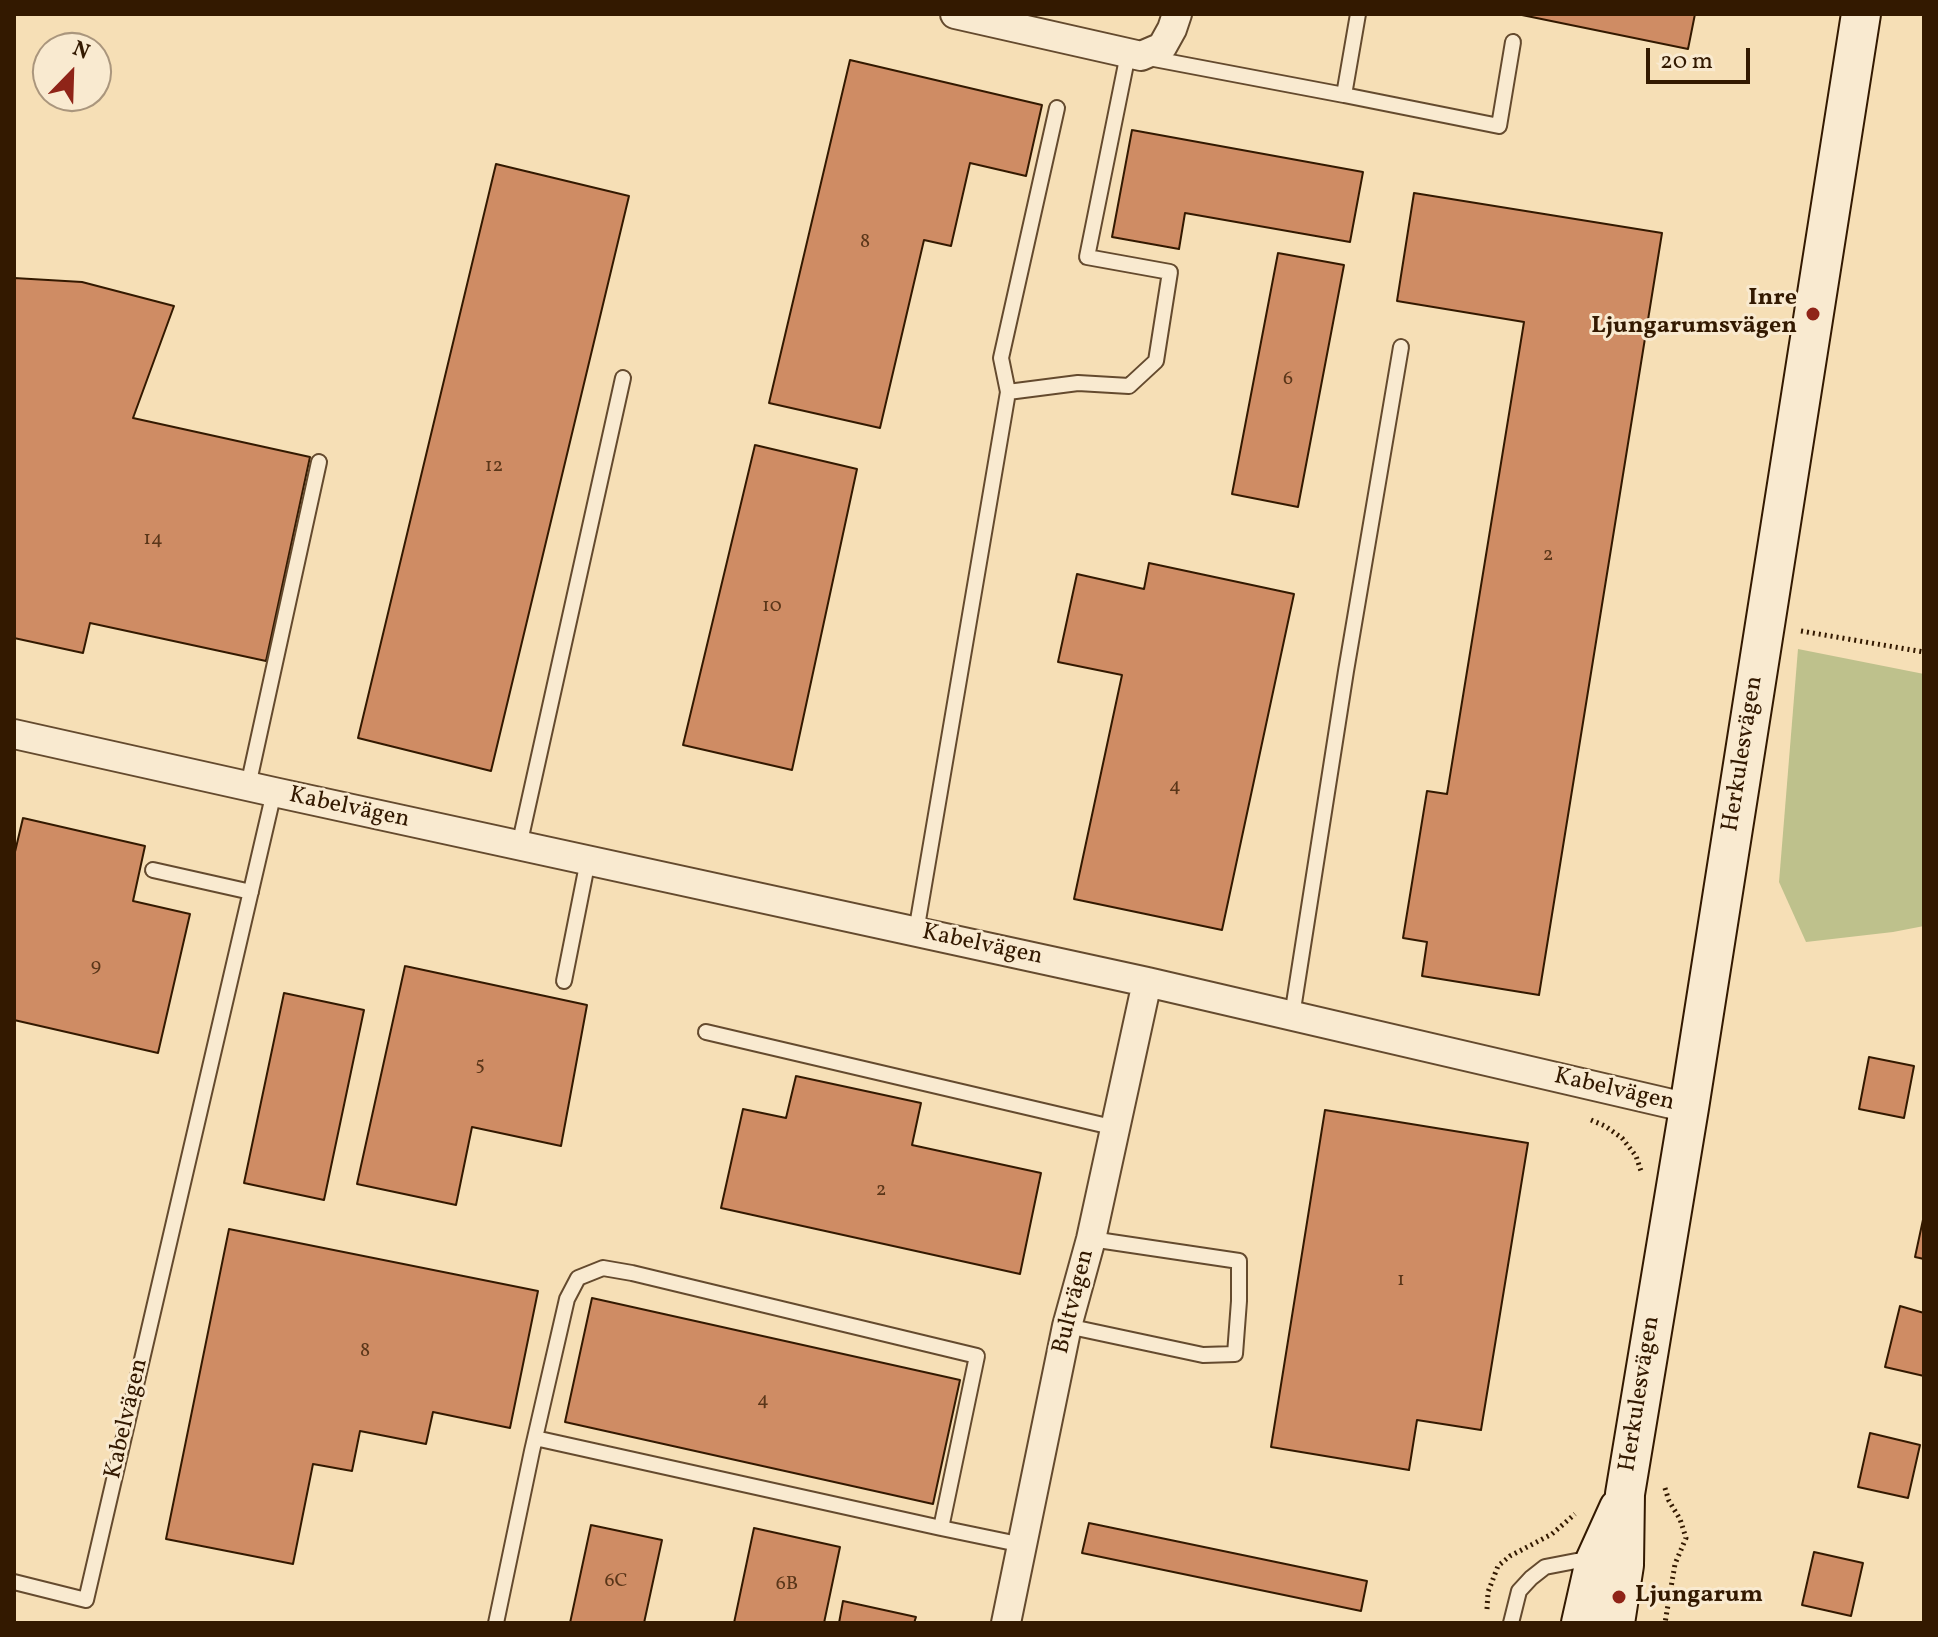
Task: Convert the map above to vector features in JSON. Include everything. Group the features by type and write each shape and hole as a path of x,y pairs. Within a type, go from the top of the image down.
{"street":[{"path":"955,14 1134,55 1162,47 1177,14"},
{"name":"Herkulesvägen","path":"1581,1623 1610,1563 1625,1494 1689,1108 1861,14"},
{"name":"Kabelvägen","path":"14,734 1147,982 1689,1108"},
{"name":"Bultvägen","path":"1006,1623 1067,1326 1091,1239 1147,982"},
{"name":"Herkulesvägen","path":"1610,1563 1615,1623"}],"lane":[{"path":"1344,95 1358,14"},
{"path":"1008,392 1078,383 1129,386 1156,361 1170,272 1087,257 1134,55 1499,126 1513,42"},
{"path":"916,932 1008,392 1001,358 1057,108"},
{"path":"1292,1016 1401,347"},
{"path":"519,846 623,378"},
{"path":"261,789 319,462"},
{"name":"Kabelvägen","path":"14,1582 86,1600 251,892 261,789"},
{"path":"564,981 588,860"},
{"path":"153,870 251,892"},
{"path":"706,1032 1116,1128"},
{"path":"1067,1326 1203,1355 1235,1354 1239,1261 1091,1239"},
{"path":"496,1623 567,1299 578,1278 603,1268 977,1356 941,1528"},
{"path":"535,1438 1023,1545"},
{"path":"1511,1623 1519,1591 1545,1567 1576,1561 1610,1563"}],"path":[{"path":"1801,631 1924,652"},
{"path":"1581,1117 1605,1126 1622,1138 1636,1156 1642,1182"},
{"path":"1486,1623 1488,1592 1498,1566 1510,1556 1552,1534 1583,1505"}],"green space":[{"path":"1798,649 1924,674 1924,926 1806,942 1779,882"}],"building":[{"path":"1517,14 1695,14 1688,49"},
{"path":"850,60 1042,105 1026,176 970,163 951,246 924,240 880,428 769,403"},
{"path":"1132,130 1363,172 1350,242 1185,213 1179,249 1112,237"},
{"path":"496,164 629,196 491,771 358,738"},
{"path":"1414,193 1662,233 1539,995 1422,976 1427,942 1403,938 1427,791 1447,794 1524,322 1397,301"},
{"path":"1278,253 1344,265 1298,507 1232,494"},
{"path":"14,278 82,282 174,306 133,418 310,457 266,661 90,623 83,653 14,638"},
{"path":"755,445 857,469 792,770 683,745"},
{"path":"1149,563 1294,594 1222,930 1074,899 1122,675 1058,662 1077,574 1144,589"},
{"path":"23,818 145,846 133,901 190,914 158,1053 14,1020 14,856"},
{"path":"405,966 587,1005 561,1146 472,1127 456,1205 357,1184"},
{"path":"284,993 364,1010 324,1200 244,1183"},
{"path":"1869,1057 1914,1066 1904,1118 1859,1109"},
{"path":"796,1076 921,1103 912,1145 1041,1173 1020,1274 721,1208 743,1109 786,1118"},
{"path":"1325,1110 1528,1143 1481,1430 1417,1420 1409,1470 1271,1447"},
{"path":"1924,1215 1924,1259 1915,1257"},
{"path":"229,1229 538,1291 510,1428 433,1412 426,1444 360,1431 352,1471 313,1464 293,1564 166,1539"},
{"path":"592,1298 960,1380 933,1504 565,1422"},
{"path":"1900,1306 1924,1313 1924,1376 1885,1367"},
{"path":"1870,1433 1920,1445 1908,1498 1858,1487"},
{"path":"1089,1523 1367,1581 1361,1611 1082,1553"},
{"path":"591,1525 662,1540 644,1623 570,1623"},
{"path":"754,1528 840,1547 824,1623 734,1623"},
{"path":"1814,1552 1863,1563 1851,1616 1802,1605"},
{"path":"843,1601 916,1617 914,1623 839,1623"}],"place":[{"name":"Inre Ljungarumsvägen","path":"1813,314"},
{"name":"Ljungarum","path":"1619,1597"}]}
